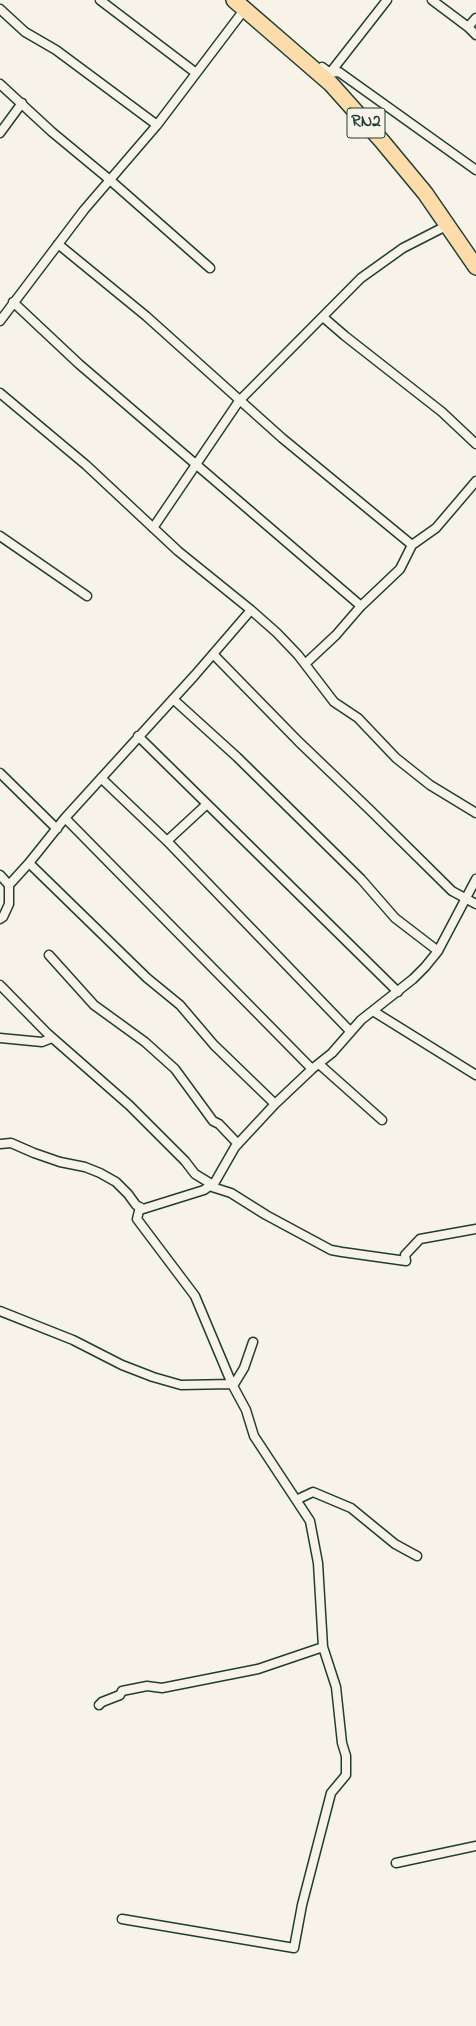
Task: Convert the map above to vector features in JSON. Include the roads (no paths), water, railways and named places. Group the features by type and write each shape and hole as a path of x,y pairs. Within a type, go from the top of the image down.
{"highway":[{"name":"RN2","path":"238,3 331,84 381,140 425,193 476,267"}],"street":[{"path":"100,0 196,73"},
{"path":"330,73 387,0"},
{"path":"432,0 468,27 476,35"},
{"path":"0,321 58,244 157,125 196,73 238,3 294,42 330,73 339,72 476,170"},
{"path":"0,9 26,32 56,50 157,125"},
{"path":"468,27 476,18"},
{"path":"0,84 52,132 110,180 210,268"},
{"path":"0,133 22,103"},
{"path":"154,528 239,401 361,278 403,248 448,225"},
{"path":"58,244 146,316 239,401 350,495 412,545"},
{"path":"14,302 79,364 361,606"},
{"path":"323,317 442,412 476,444"},
{"path":"0,393 86,465 178,551 277,632 305,664 334,702 358,718 396,758 430,785 476,813"},
{"path":"305,664 336,635 361,606 400,569 412,545 436,528 476,480"},
{"path":"0,536 87,596"},
{"path":"9,885 30,863 65,818 213,654 250,610"},
{"path":"213,654 299,742 452,891 476,904"},
{"path":"173,698 237,757 361,879 395,918 438,950"},
{"path":"138,736 398,992"},
{"path":"0,773 57,828"},
{"path":"101,778 167,842 350,1031"},
{"path":"167,842 206,804"},
{"path":"65,818 312,1069"},
{"path":"30,863 147,978 180,1005 214,1045 275,1104"},
{"path":"0,875 9,885 9,904 3,917 0,919"},
{"path":"0,1144 11,1142 34,1153 60,1162 85,1167 100,1173 116,1182 136,1205 143,1209 151,1208 204,1190 211,1185 238,1144 275,1104 312,1069 332,1053 350,1031 421,971 438,950 476,879"},
{"path":"49,955 94,1005 145,1042 175,1069 213,1121 219,1124 238,1144"},
{"path":"0,986 52,1038 129,1105 195,1174 211,1185 231,1193 266,1215 331,1250 406,1261 405,1255 420,1240 476,1229"},
{"path":"373,1011 476,1075"},
{"path":"0,1038 42,1042 52,1038"},
{"path":"319,1064 382,1120"},
{"path":"122,1919 294,1948 302,1905 331,1793 346,1775 346,1756 342,1743 336,1687 323,1647 318,1563 310,1521 254,1436 246,1410 232,1385 195,1296 137,1218 140,1207"},
{"path":"0,1311 10,1313 73,1340 122,1365 153,1377 182,1385 232,1385"},
{"path":"232,1385 244,1368 253,1342"},
{"path":"296,1500 313,1492 351,1508 395,1544 417,1556"},
{"path":"99,1705 102,1702 120,1695 122,1691 146,1686 162,1688 258,1669 323,1647"},
{"path":"396,1863 476,1846"}]}
